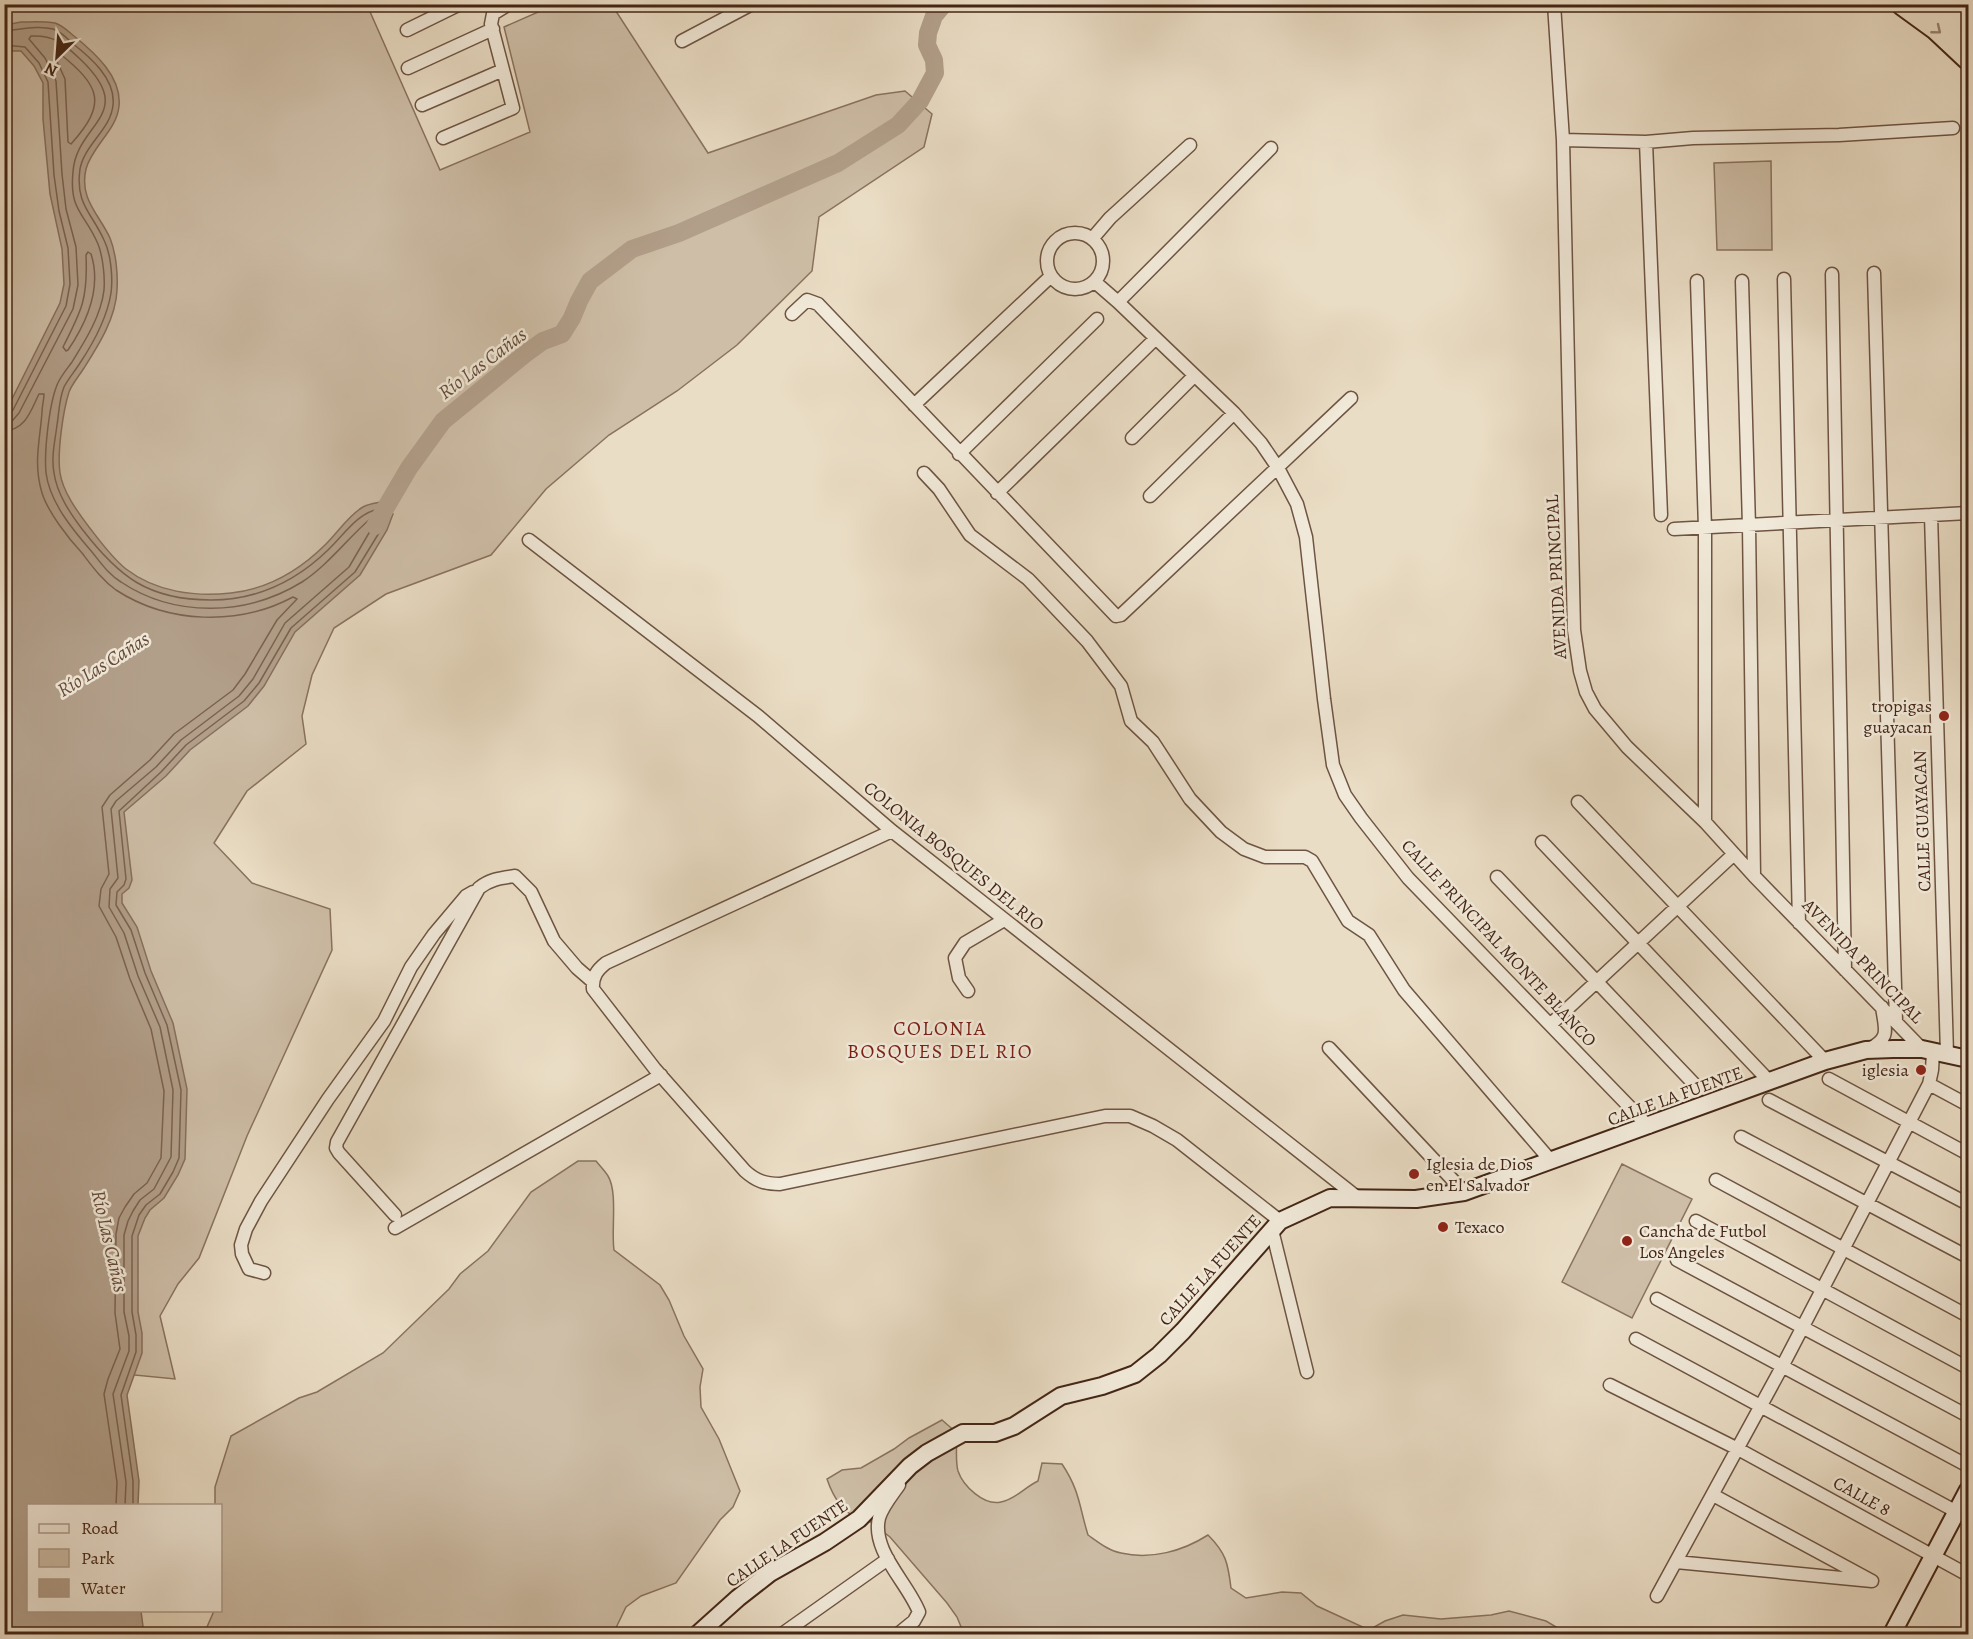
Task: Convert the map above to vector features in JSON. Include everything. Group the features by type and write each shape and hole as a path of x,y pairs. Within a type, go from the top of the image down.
{"highway":[{"path":"1903,4 1936,28 1968,58"},
{"path":"1940,4 1968,28"}],"street":[{"path":"407,30 460,4"},
{"path":"443,138 513,108 493,29 493,14 509,4"},
{"path":"682,41 752,4"},
{"name":"AVENIDA PRINCIPAL","path":"1554,4 1563,140 1574,630 1586,693 1595,709 1627,747 1705,822 1799,923 1896,1021 1934,1052"},
{"path":"408,68 493,29"},
{"path":"422,105 503,70"},
{"path":"1563,140 1646,142 1693,138 1839,135 1953,128"},
{"path":"1646,142 1661,515"},
{"path":"1092,239 1110,218 1190,145"},
{"path":"1118,302 1271,148"},
{"path":"1074,233 1083,234 1092,239 1099,246 1103,255 1101,274 1095,282 1088,287 1072,289 1057,283 1047,267 1050,248 1056,240 1074,233"},
{"path":"1874,273 1896,1021"},
{"path":"1832,274 1845,970"},
{"path":"914,405 1051,276"},
{"path":"1784,279 1799,923"},
{"path":"1697,281 1705,528 1705,822"},
{"path":"1742,281 1749,526 1754,876"},
{"name":"CALLE PRINCIPAL MONTE BLANCO","path":"1095,282 1262,443 1297,504 1306,537 1332,755 1345,795 1408,878 1649,1126"},
{"path":"792,314 807,300 818,304 1116,616 1120,615 1278,468 1350,398"},
{"path":"959,454 1097,319"},
{"path":"998,493 1155,339"},
{"path":"1132,438 1194,376"},
{"path":"1150,496 1234,414"},
{"path":"924,473 939,489 970,535 1028,579 1087,641 1121,686 1131,721 1153,742 1190,799 1221,832 1244,849 1265,857 1305,857 1312,861 1348,921 1369,935 1404,990 1551,1161"},
{"path":"1674,529 1968,513"},
{"name":"CALLE GUAYACAN","path":"1929,1084 1934,1052 1931,515"},
{"name":"COLONIA BOSQUES DEL RIO","path":"529,540 758,716 892,831 1358,1198"},
{"path":"1578,802 1826,1061"},
{"path":"892,831 606,963 598,969 592,981 593,989 661,1075 745,1171 755,1180 766,1184 780,1184 1105,1116 1130,1116 1153,1126 1178,1140 1276,1226 1307,1372"},
{"path":"1542,842 1770,1082"},
{"path":"1551,1024 1734,854"},
{"path":"264,1273 249,1269 242,1254 241,1245 261,1201 328,1099 384,1021 411,967 434,934 466,896 487,881 515,876 531,892 554,941 577,968 592,981"},
{"path":"1497,877 1697,1087"},
{"path":"394,1215 339,1153 336,1148 337,1142 479,888"},
{"path":"968,991 959,978 955,958 965,943 1004,920"},
{"path":"1866,1050 1881,1043 1884,1037 1882,1007"},
{"path":"1329,1048 1464,1192"},
{"name":"CALLE LA FUENTE","path":"698,1635 738,1598 770,1573 825,1542 859,1519 910,1466 927,1453 963,1433 995,1433 1014,1426 1061,1396 1102,1386 1135,1374 1159,1355 1183,1331 1276,1226 1330,1198 1416,1199 1464,1192 1826,1061 1866,1050 1934,1052 1968,1059"},
{"path":"395,1228 661,1075"},
{"path":"1828,1079 1968,1154"},
{"path":"1657,1596 1783,1365 1929,1084 1968,1105"},
{"path":"1769,1100 1968,1204"},
{"path":"1741,1137 1968,1257"},
{"path":"1716,1180 1968,1316"},
{"path":"1696,1221 1968,1368"},
{"path":"1677,1260 1968,1416"},
{"path":"1657,1299 1968,1466"},
{"path":"1636,1339 1957,1512"},
{"name":"CALLE 8","path":"1610,1385 1738,1449 1968,1575"},
{"path":"898,1635 914,1621 920,1612 914,1598 881,1548 878,1530 879,1516 910,1466"},
{"path":"1892,1635 1967,1494"},
{"path":"1676,1562 1872,1581 1713,1495"},
{"path":"783,1635 888,1559"}],"green space":[{"path":"4,5 367,5 440,170 530,132 504,27 554,5 612,5 708,153 876,95 905,91 932,114 924,147 819,217 812,271 737,345 677,391 609,435 546,489 491,555 386,594 334,628 312,675 302,716 306,744 247,791 214,843 252,883 330,909 332,950 247,1136 199,1258 178,1284 160,1316 175,1379 73,1369 5,1324"},
{"path":"1771,161 1772,250 1717,250 1714,163"},
{"path":"578,1161 596,1161 608,1176 614,1201 614,1250 660,1285 684,1336 703,1369 700,1387 701,1407 719,1439 740,1491 733,1507 720,1520 676,1583 641,1596 626,1607 613,1634 202,1634 214,1612 222,1612 222,1504 215,1504 215,1487 231,1436 299,1398 317,1392 383,1353 449,1289 460,1274 488,1251 531,1192"},
{"name":"Cancha de Futbol Los Angeles","path":"1622,1164 1692,1199 1632,1318 1562,1282"},
{"path":"942,1420 957,1433 958,1471 964,1483 981,1498 1001,1502 1016,1496 1038,1481 1042,1463 1062,1464 1076,1491 1088,1535 1117,1552 1132,1555 1155,1555 1188,1546 1208,1535 1219,1547 1225,1559 1231,1588 1246,1598 1282,1592 1301,1593 1317,1606 1369,1630 1403,1615 1441,1619 1491,1615 1509,1611 1546,1621 1568,1634 964,1634 957,1617 947,1603 890,1537 865,1518 851,1515 840,1505 827,1479 842,1470 861,1468"}],"water":[{"path":"42,22 60,25 106,66 119,95 119,106 114,123 93,153 86,169 85,180 85,189 91,206 106,229 114,250 117,277 116,300 105,331 69,392 63,421 59,465 64,487 71,501 106,549 126,569 163,588 190,593 231,593 270,583 294,570 326,544 353,514 365,506 381,502 393,514 387,530 360,575 295,632 264,686 248,706 190,750 166,776 124,812 132,880 129,888 122,894 122,903 137,927 151,971 173,1023 187,1089 185,1159 164,1198 150,1210 145,1218 138,1236 138,1312 142,1333 142,1353 127,1395 139,1481 138,1504 27,1504 27,1612 141,1612 144,1634 5,1634 4,575 7,515 4,500 5,413 60,303 64,284 62,249 50,194 43,119 43,83 34,66 21,51 5,51 5,25"}],"waterway":[{"name":"Río Las Cañas","path":"375,526 409,468 443,421 525,354 543,341 562,334 590,281 632,249 679,233 838,163 898,125 920,101 935,73 934,60 927,45 928,33 934,16 944,4"}],"place":[{"name":"tropigas guayacan","path":"1944,716"},
{"name":"iglesia","path":"1921,1070"},
{"name":"Iglesia de Dios en El Salvador","path":"1414,1174"},
{"name":"Texaco","path":"1443,1227"},
{"name":"Cancha de Futbol Los Angeles","path":"1627,1241"}],"district":[{"name":"COLONIA BOSQUES DEL RIO","path":"940,1040"}]}
